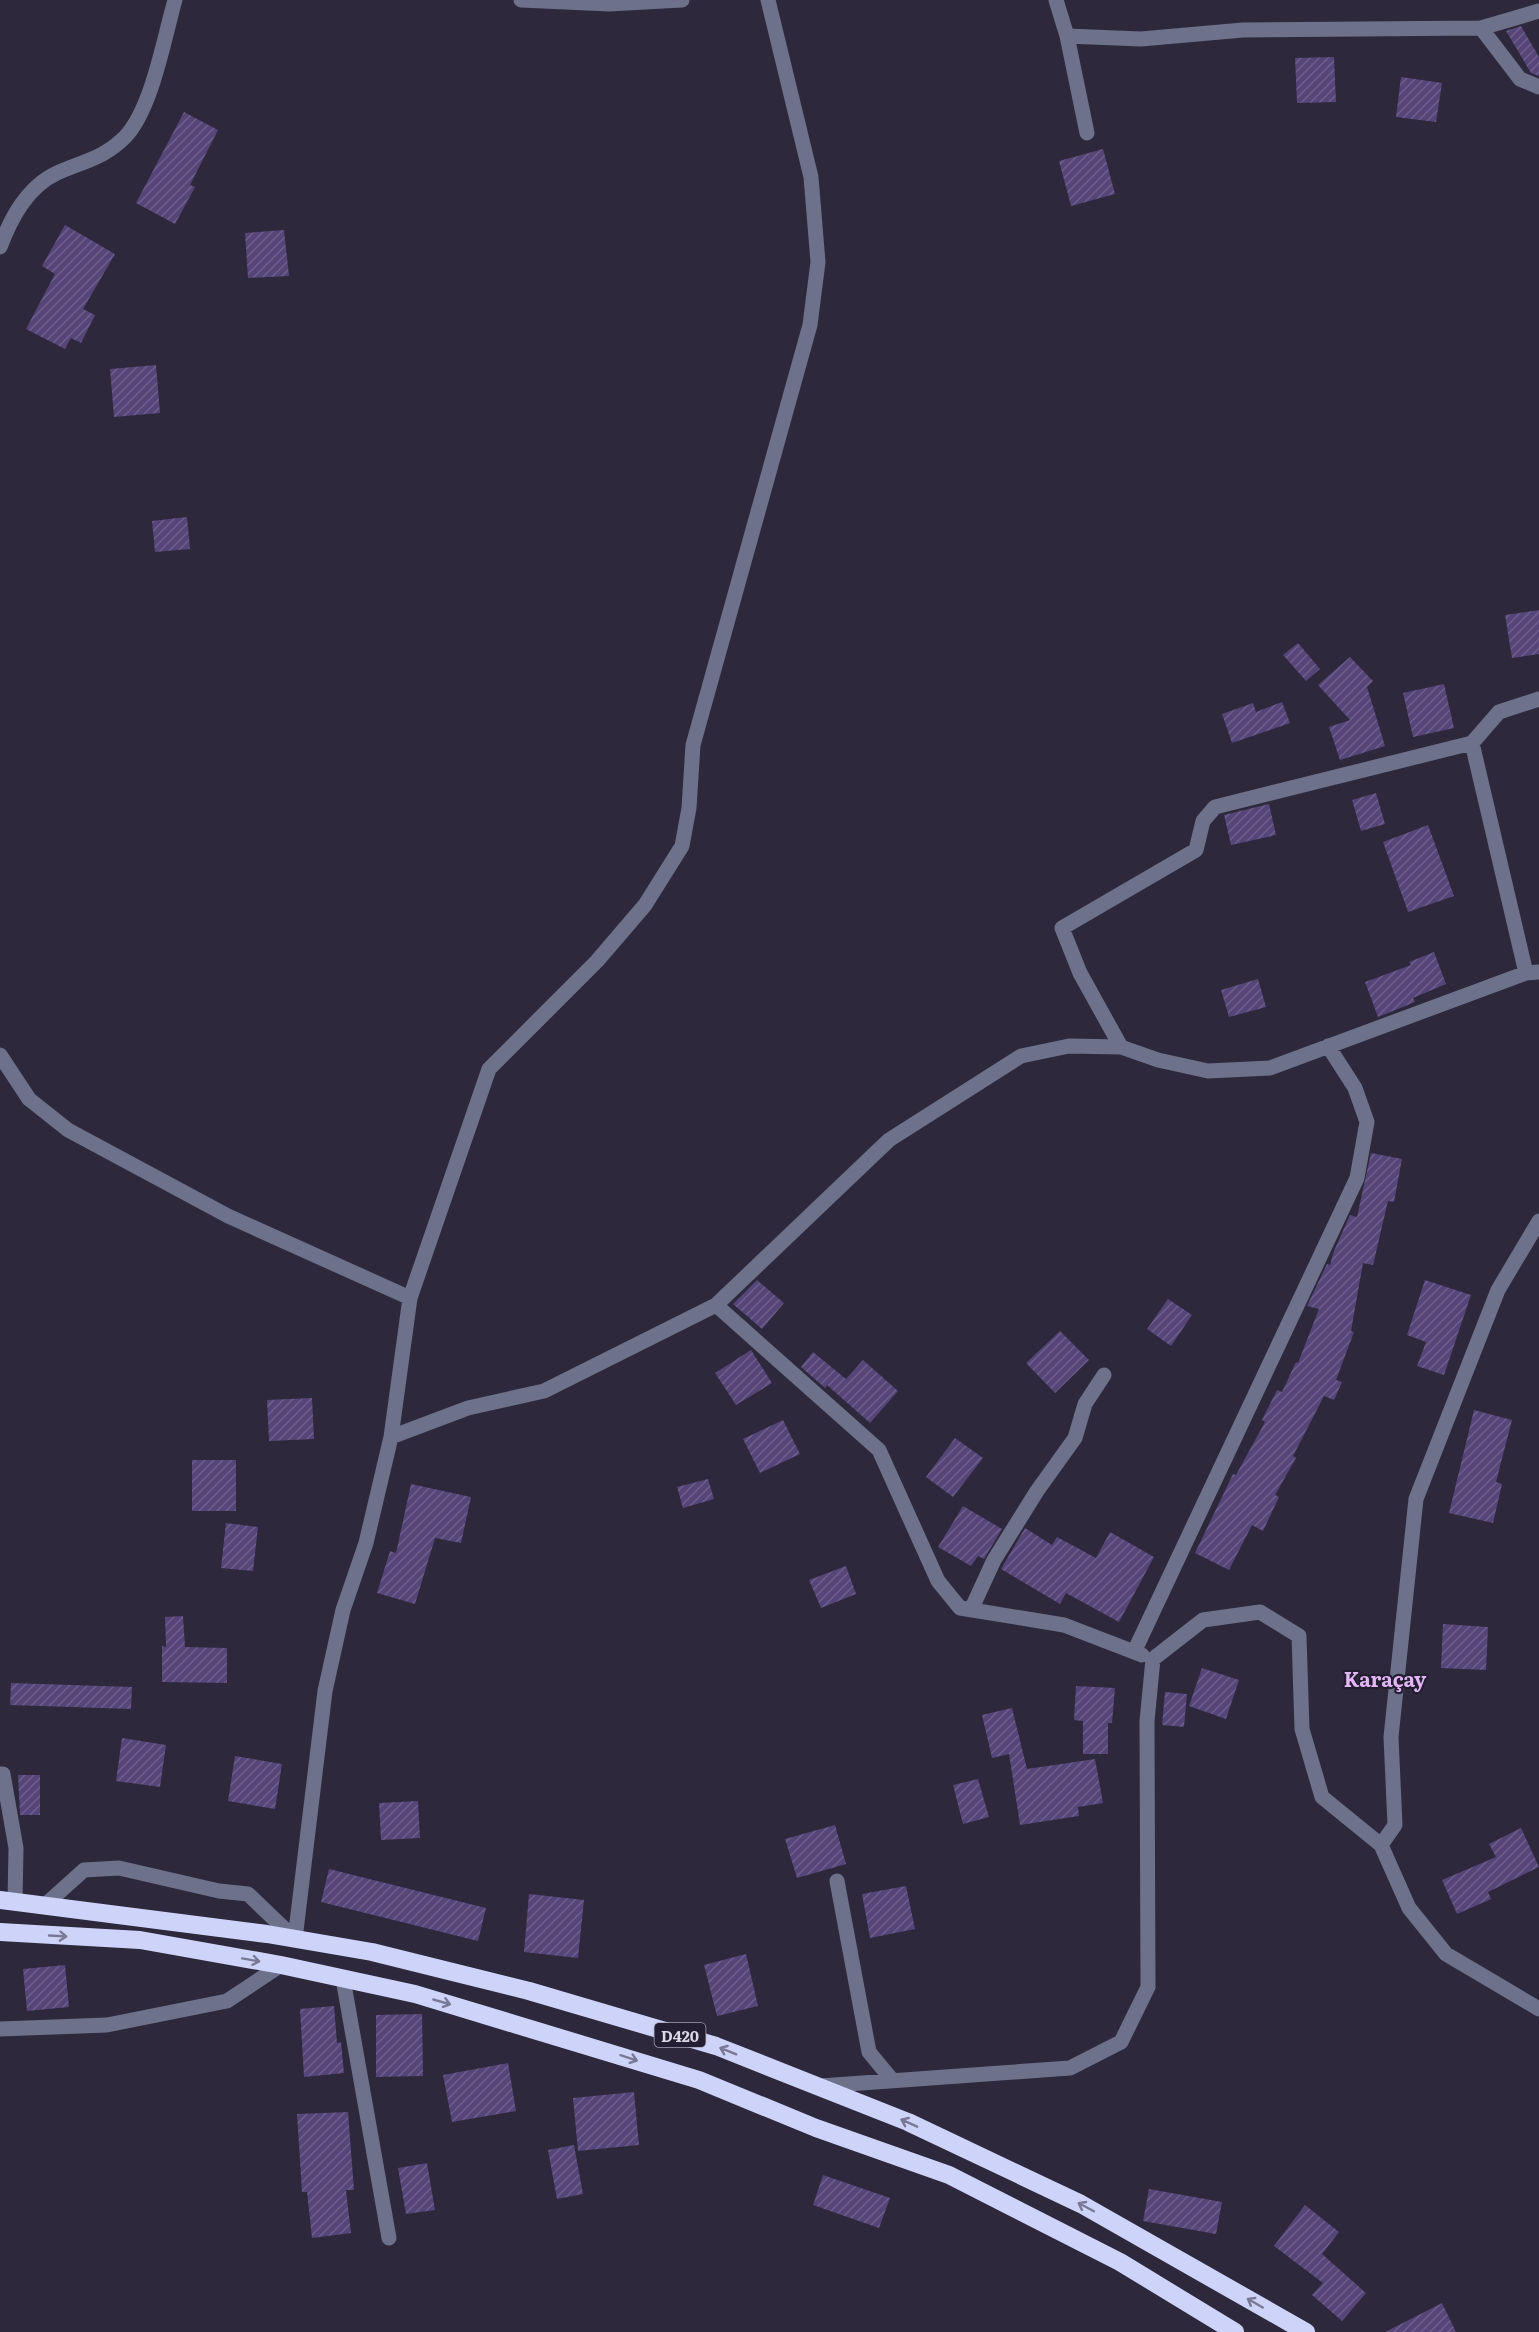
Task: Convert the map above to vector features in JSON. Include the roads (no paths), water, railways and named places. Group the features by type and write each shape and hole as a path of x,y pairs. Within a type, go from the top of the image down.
{"highway":[{"name":"D420","path":"7,1901 295,1939 372,1952 530,1991 716,2046 908,2122 1081,2204 1306,2332"},
{"name":"D420","path":"0,1932 140,1940 343,1978 415,1994 699,2080 816,2128 949,2175 1120,2262 1235,2332"}],"street":[{"path":"0,247 8,226 27,195 56,174 99,158 126,135 149,95 175,0"},
{"path":"521,0 609,4 682,0"},
{"path":"295,1939 325,1691 343,1610 366,1543 392,1437 410,1298 489,1070 597,961 645,905 682,846 689,808 693,745 810,325 818,262 811,177 768,0"},
{"path":"1056,0 1068,36 1087,133"},
{"path":"1068,36 1141,39 1243,30 1481,28 1539,11"},
{"path":"1481,28 1520,79 1539,87"},
{"path":"1121,1047 1080,973 1062,928 1196,850 1203,821 1215,807 1472,743 1499,712 1539,699"},
{"path":"392,1437 468,1408 544,1391 716,1305 889,1140 1021,1056 1069,1046 1121,1047 1158,1060 1208,1071 1269,1068 1532,973 1472,743"},
{"path":"1134,1652 1357,1178 1366,1122 1355,1088 1328,1046"},
{"path":"0,1055 29,1099 68,1130 228,1216 410,1298"},
{"path":"1381,1845 1395,1825 1391,1737 1416,1499 1498,1290 1539,1221"},
{"path":"716,1305 879,1450 938,1581 960,1608 1064,1625 1153,1659"},
{"path":"971,1610 994,1560 1037,1491 1075,1438 1085,1404 1104,1375"},
{"path":"818,2086 1070,2068 1121,2042 1148,1987 1147,1721 1153,1659 1203,1620 1260,1612 1299,1636 1302,1729 1322,1797 1381,1845 1409,1908 1446,1954 1539,2009"},
{"path":"0,1774 3,1774 16,1848 7,1901"},
{"path":"45,1905 84,1870 119,1868 219,1891 248,1894 295,1939"},
{"path":"837,1881 869,2052 893,2081"},
{"path":"0,2030 107,2025 227,2001 281,1965"},
{"path":"343,1978 389,2238"}],"district":[{"name":"Karaçay","path":"1385,1678"}]}
